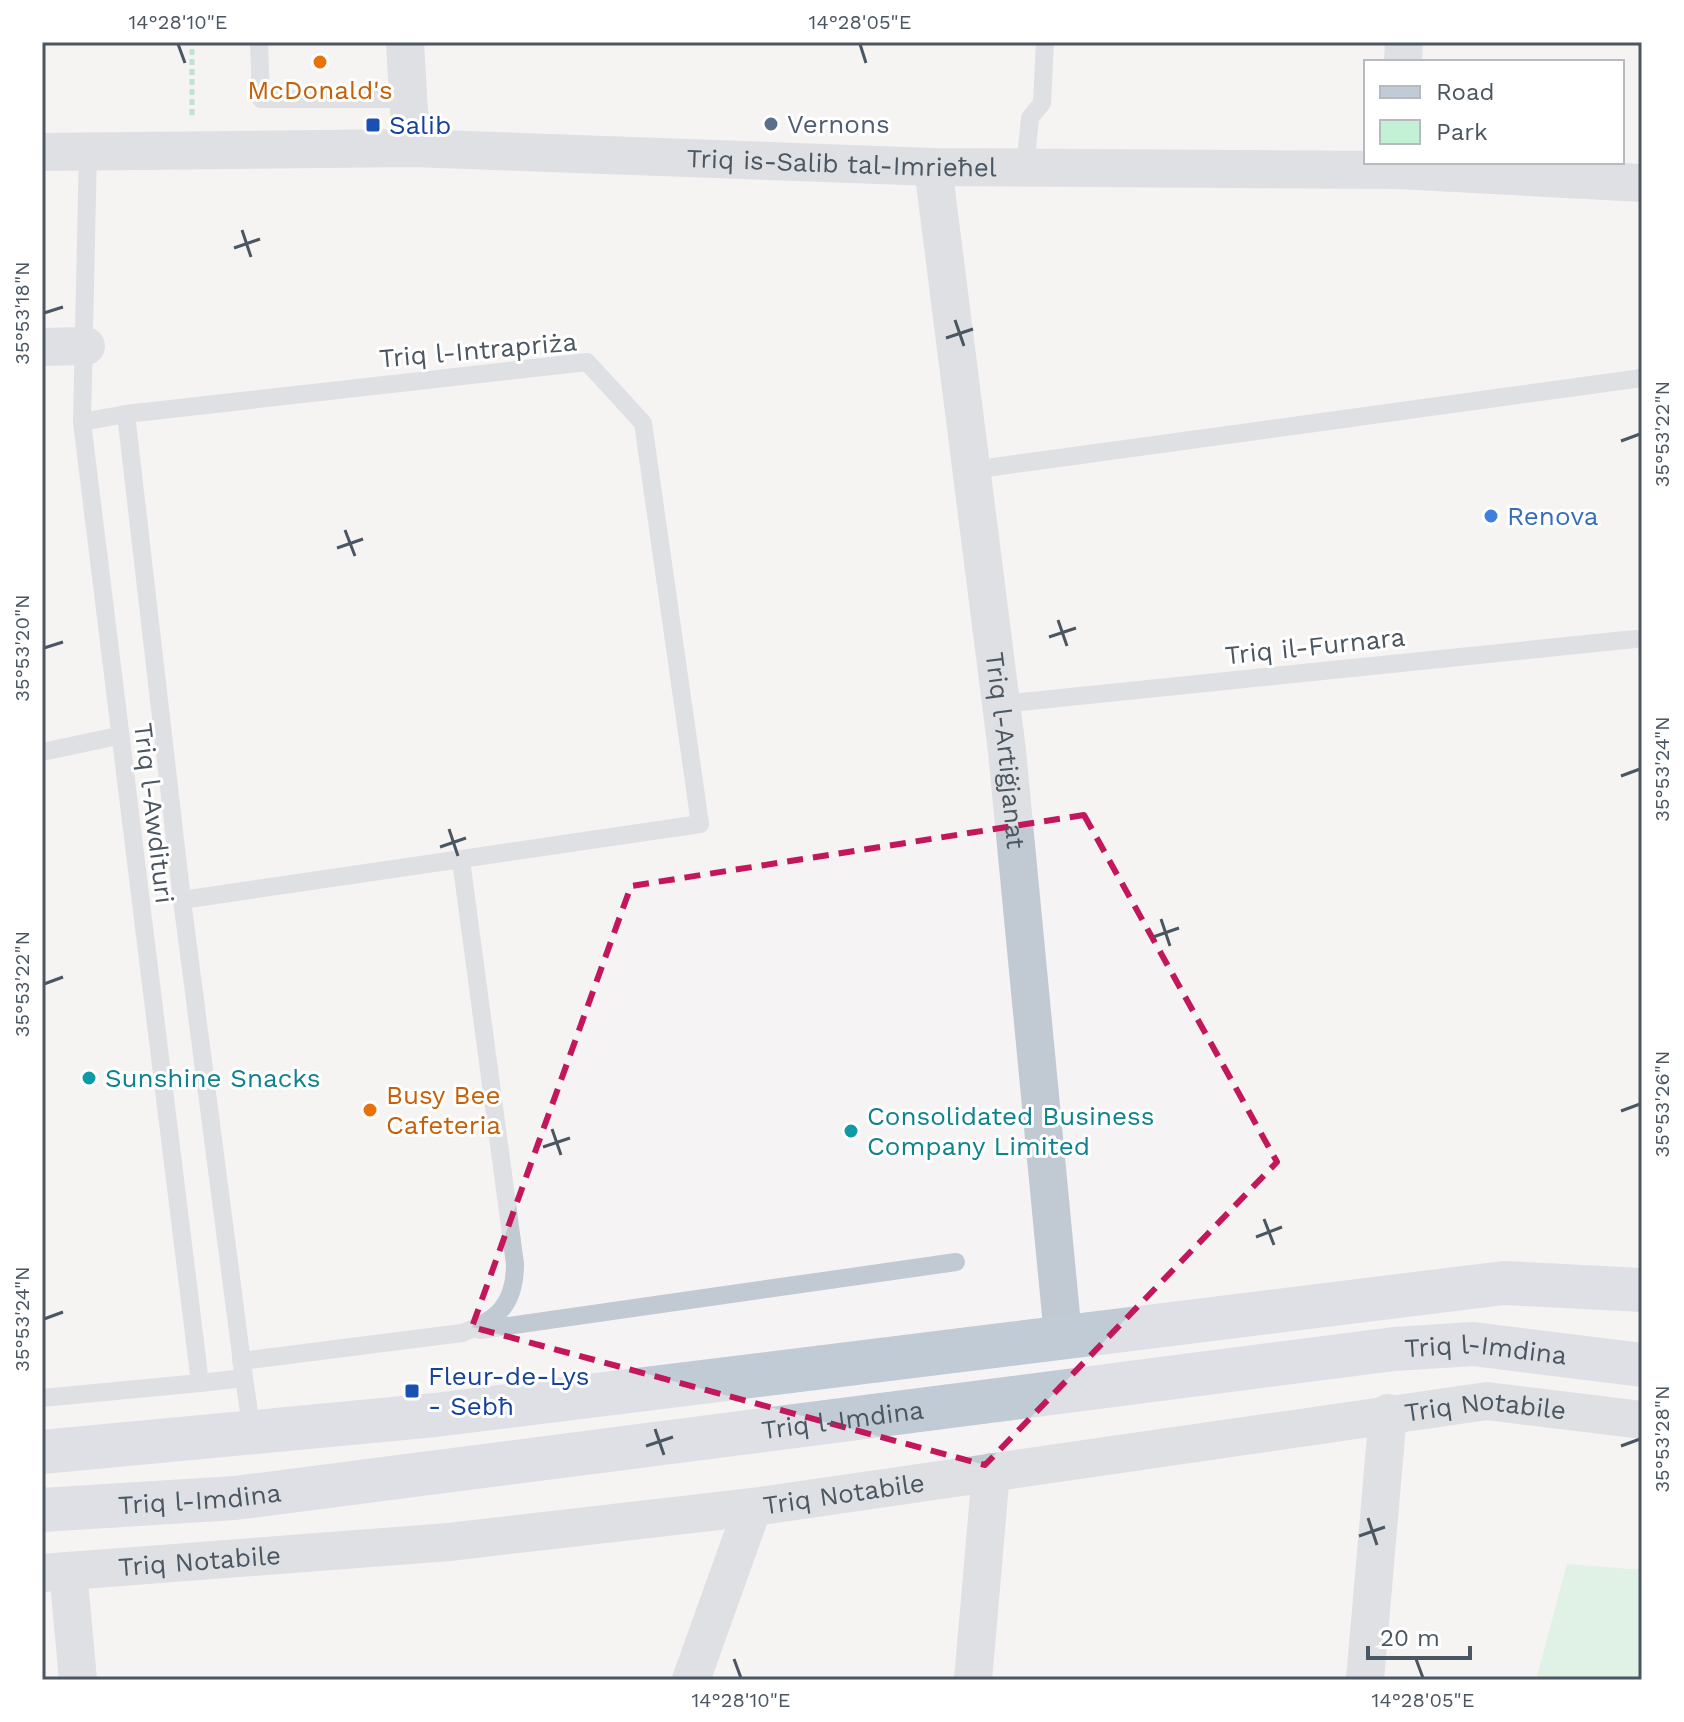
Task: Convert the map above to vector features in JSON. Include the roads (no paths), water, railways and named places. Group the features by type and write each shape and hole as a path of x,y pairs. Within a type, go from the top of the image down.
{"main road":[{"path":"42,1452 435,1415 1504,1283 1642,1290"},
{"name":"Triq l-Imdina","path":"42,1510 235,1498 1394,1349 1473,1344 1642,1365"}],"street":[{"path":"405,42 411,148"},
{"name":"Triq is-Salib tal-Imrieħel","path":"42,152 411,148 933,167 1398,166 1539,170 1642,183"},
{"name":"Triq l-Artiġjanat","path":"933,167 1001,704 1063,1336"},
{"path":"42,347 86,346"},
{"name":"Triq Notabile","path":"55,1572 449,1542 753,1507 1487,1401 1642,1420"},
{"path":"1365,1680 1388,1413"},
{"path":"973,1680 991,1472"},
{"path":"691,1680 753,1507"},
{"path":"55,1572 78,1680"}],"lane":[{"path":"259,42 261,99 408,99"},
{"path":"1025,168 1030,118 1042,103 1045,42"},
{"name":"Triq l-Awdituri","path":"88,150 82,422 118,736 200,1383"},
{"name":"Triq l-Intrapriża","path":"82,422 126,414 587,362 643,423 700,824 461,860"},
{"path":"972,470 1642,378"},
{"path":"126,414 182,900 252,1432"},
{"name":"Triq il-Furnara","path":"1001,704 1635,639"},
{"path":"42,752 118,736"},
{"path":"182,900 461,860 515,1273 511,1298 503,1311 492,1320 462,1333"},
{"path":"42,1398 200,1383 242,1369 462,1333 956,1262"}],"place":[{"name":"McDonald's","path":"320,62"},
{"name":"Vernons","path":"771,124"},
{"name":"Salib","path":"373,125"},
{"name":"Renova","path":"1491,516"},
{"name":"Sunshine Snacks","path":"89,1078"},
{"name":"Busy Bee Cafeteria","path":"370,1110"},
{"name":"Consolidated Business Company Limited","path":"851,1131"},
{"name":"Fleur-de-Lys - Sebħ","path":"412,1391"}]}
